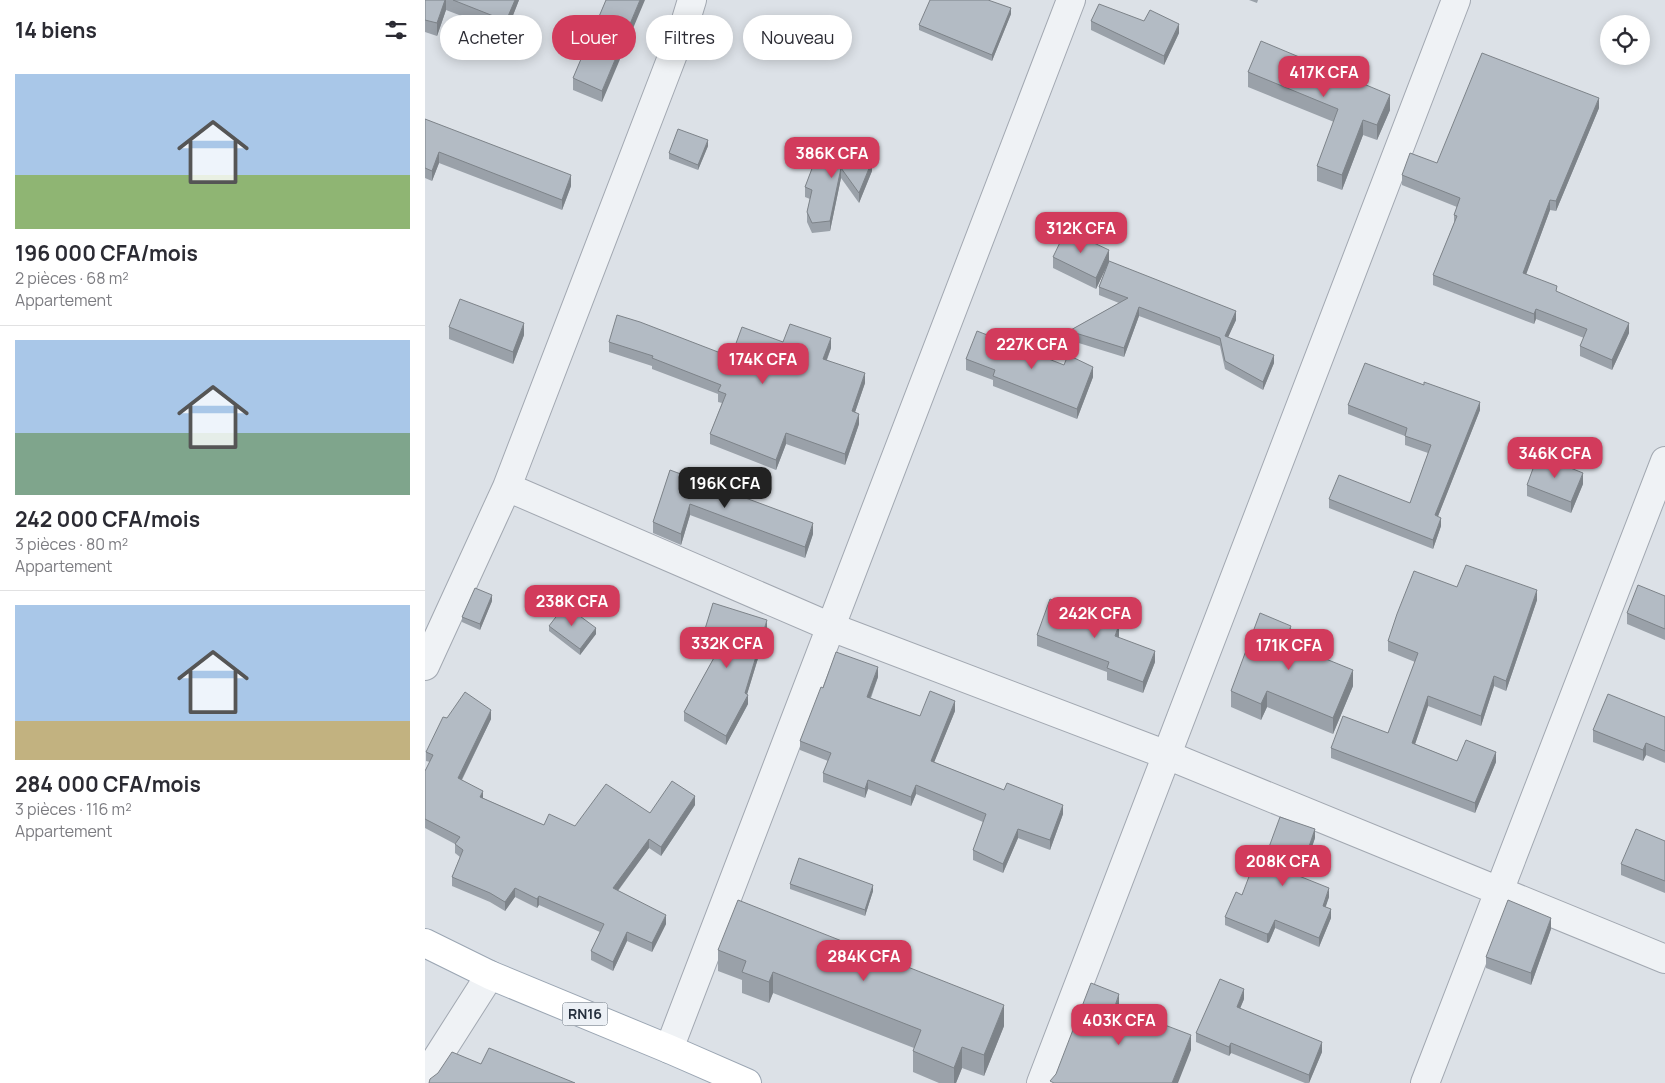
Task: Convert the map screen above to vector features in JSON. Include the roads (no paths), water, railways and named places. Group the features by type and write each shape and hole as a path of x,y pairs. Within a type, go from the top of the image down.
{"main road":[{"name":"RN16","path":"425,943 490,975 747,1083"}],"street":[{"path":"425,666 507,487 693,0"},
{"path":"669,1049 1071,0"},
{"path":"1041,1083 1456,0"},
{"path":"1425,1083 1665,461"},
{"path":"507,487 831,627 1167,755 1665,960"},
{"path":"425,1077 490,975"}]}
